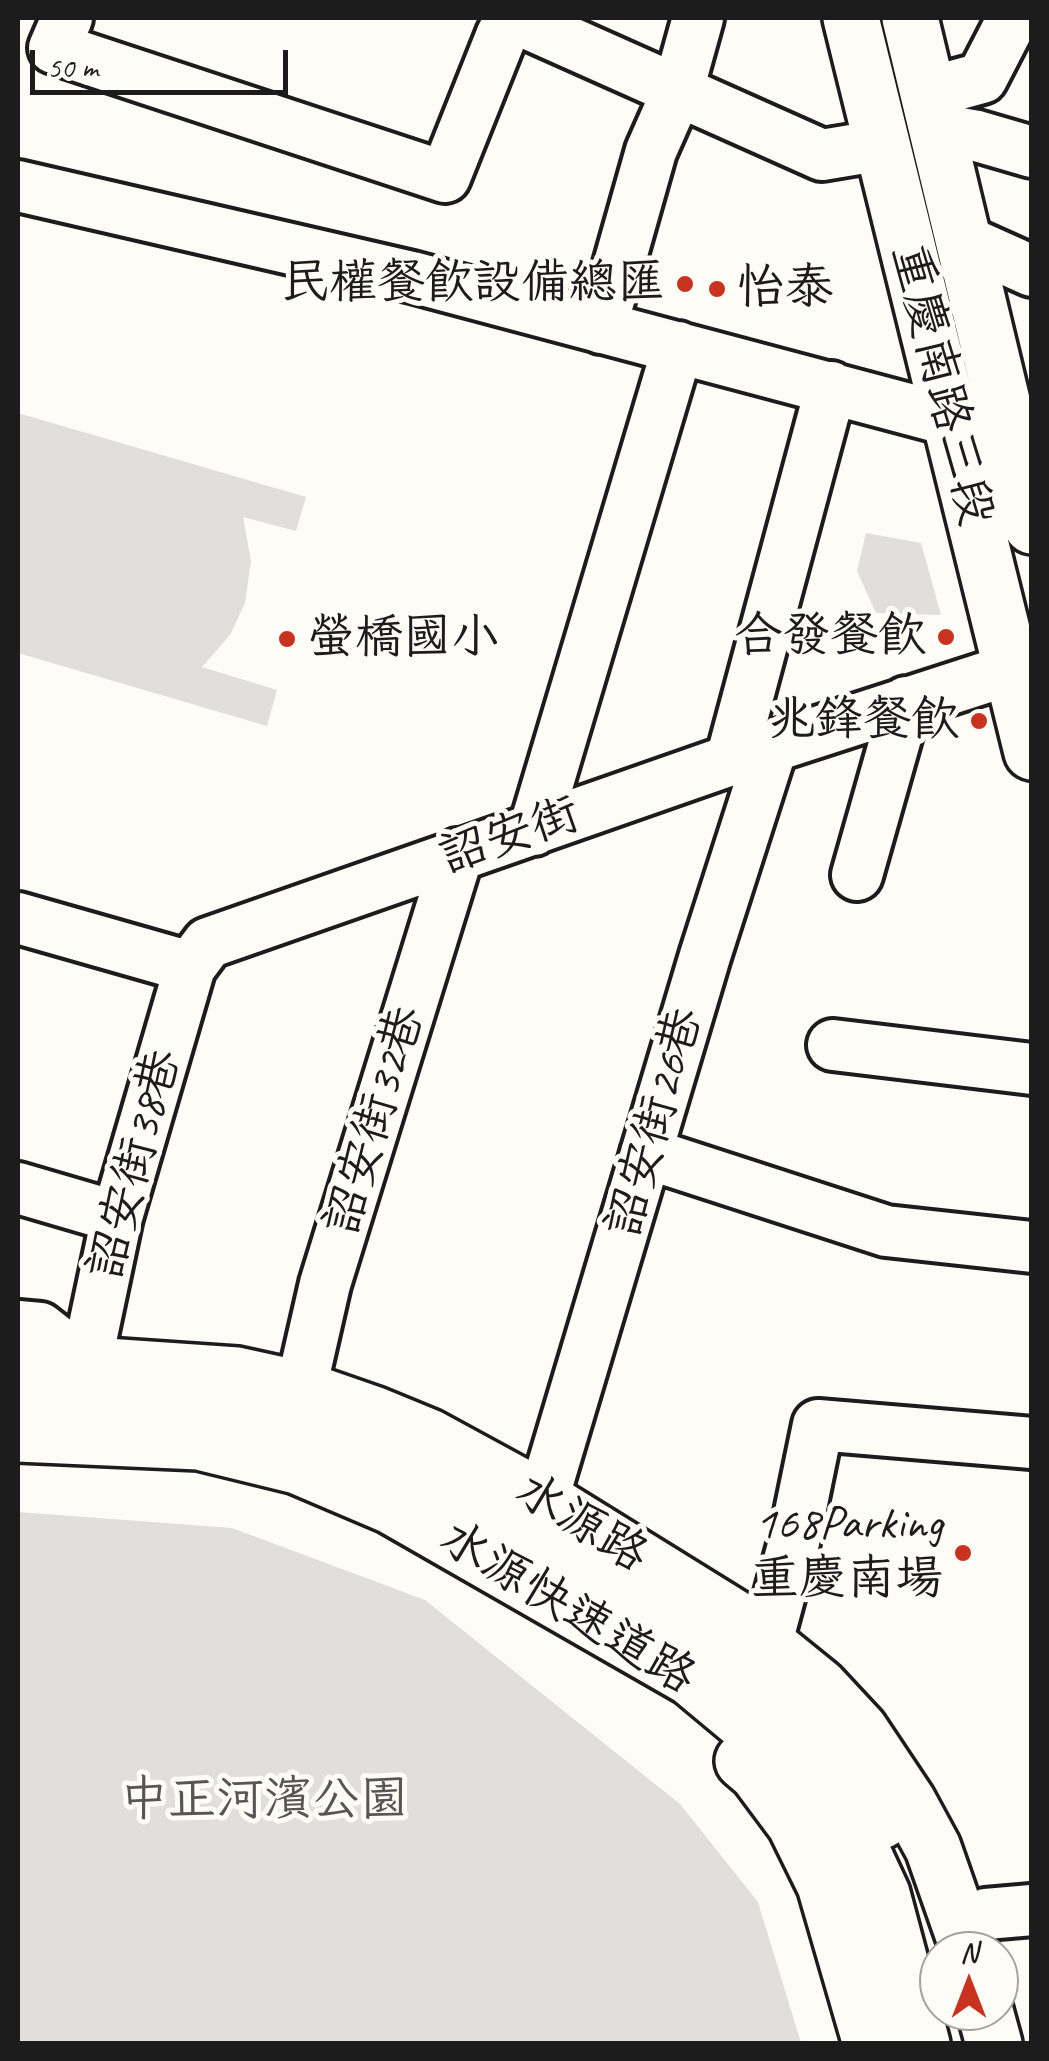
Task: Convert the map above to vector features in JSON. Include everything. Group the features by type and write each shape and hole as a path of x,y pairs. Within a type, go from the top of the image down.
{"main road":[{"name":"重慶南路三段","path":"851,18 1032,752"},
{"name":"重慶南路三段","path":"910,18 965,241 1021,439 1032,526"},
{"name":"水源路","path":"18,1360 238,1375 301,1389 430,1437 543,1499 768,1642 819,1686 860,1730 933,1848 953,1931"},
{"name":"水源快速道路","path":"18,1392 214,1406 291,1420 368,1443 447,1484 768,1685 838,1756 866,1791 901,1858 925,1921 936,1931"},
{"name":"水源快速道路","path":"18,1434 200,1442 297,1466 391,1506 691,1678 757,1732 826,1799 862,1850 882,1894 922,2044"},
{"path":"467,1549 698,1720 756,1773 794,1824 825,1885 871,2044"}],"street":[{"path":"600,328 651,151 678,90 698,18"},
{"path":"1012,18 982,78 932,111 977,136 1032,152"},
{"path":"60,33 444,177 499,22 678,90 822,155 882,145"},
{"path":"18,186 412,277 1021,439"},
{"path":"965,241 1032,271"},
{"path":"534,830 678,347"},
{"name":"詔安街26巷","path":"543,1499 705,956 830,387"},
{"name":"詔安街","path":"190,966 208,943 458,854 1012,669"},
{"path":"857,875 906,702"},
{"name":"詔安街32巷","path":"301,1389 325,1284 458,854"},
{"path":"18,918 190,966"},
{"name":"詔安街38巷","path":"86,1364 117,1217 190,966"},
{"path":"833,1045 1032,1069"},
{"path":"646,1153 886,1231 1032,1247"},
{"path":"18,1188 117,1217"},
{"path":"18,1326 40,1328 86,1364"},
{"path":"768,1642 818,1424 1032,1443"},
{"path":"972,1931 986,1914 1032,1910"}],"green space":[{"path":"18,413 306,497 296,531 243,517 251,561 245,603 230,635 202,667 277,690 267,726 18,653"},
{"path":"866,533 921,543 941,615 876,613 857,571"},
{"name":"中正河濱公園","path":"18,1512 232,1528 425,1600 680,1804 758,1902 801,2043 18,2043"}],"place":[{"name":"民權餐飲設備總匯","path":"685,284"},
{"name":"怡泰","path":"717,289"},
{"name":"合發餐飲","path":"946,637"},
{"name":"螢橋國小","path":"287,639"},
{"name":"兆鋒餐飲","path":"979,721"},
{"name":"168Parking 重慶南場","path":"963,1553"}]}
